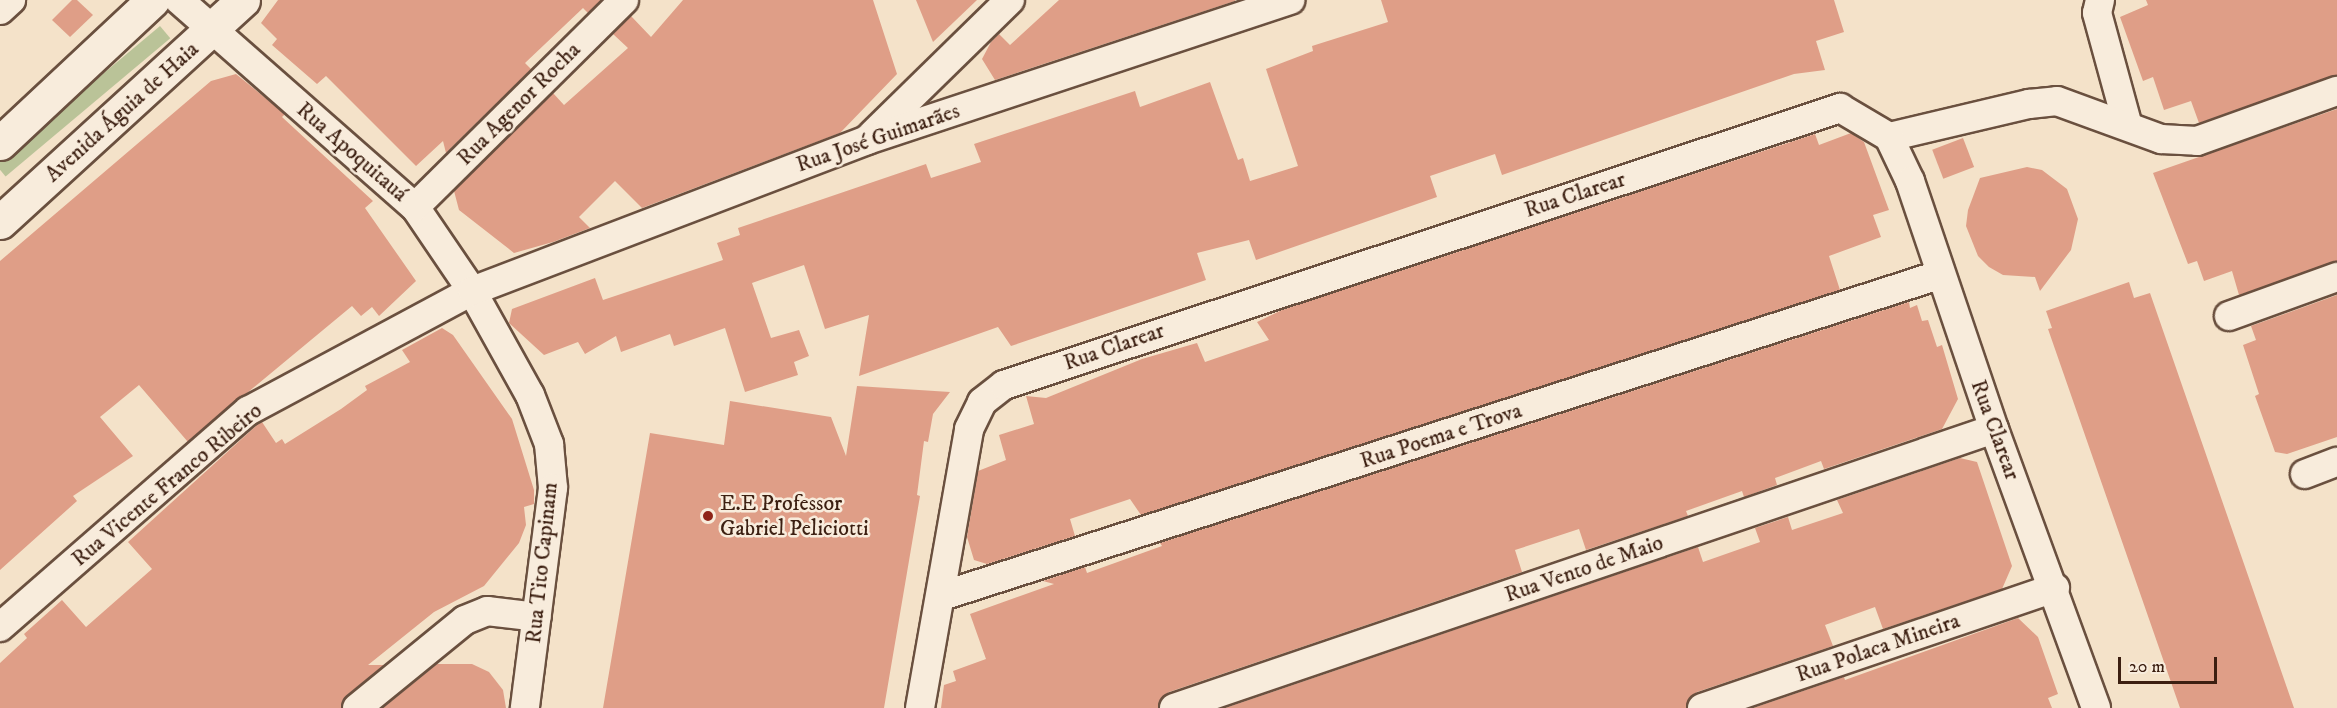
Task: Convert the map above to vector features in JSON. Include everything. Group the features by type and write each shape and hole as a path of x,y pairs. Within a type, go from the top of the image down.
{"main road":[{"path":"0,143 153,0"},
{"name":"Avenida Águia de Haia","path":"0,222 243,0"}],"street":[{"path":"0,10 11,0"},
{"name":"Rua Apoquitauá","path":"179,0 211,31 415,207 472,291"},
{"name":"Rua Agenor Rocha","path":"415,207 624,0"},
{"path":"867,140 1010,0"},
{"name":"Rua José Guimarães","path":"472,291 867,140 1290,0"},
{"path":"2100,0 2097,13 2128,126"},
{"path":"1889,136 2029,104 2057,101 2161,139 2197,141 2337,91"},
{"name":"Rua Clarear","path":"920,708 942,596 969,429 982,402 1004,385 1840,108 1889,136 1910,181 1939,275 1994,429 2055,588 2096,708"},
{"name":"Rua Poema e Trova","path":"942,596 1939,275"},
{"path":"2229,316 2337,277"},
{"name":"Rua Tito Capinam","path":"472,291 530,395 549,444 554,488 525,708"},
{"name":"Rua Vicente Franco Ribeiro","path":"0,627 248,411 472,291"},
{"name":"Rua Vento de Maio","path":"1174,708 1994,429"},
{"path":"2305,474 2337,462"},
{"name":"Rua Polaca Mineira","path":"1702,708 2055,588"},
{"path":"357,708 465,620 487,611 537,617"}],"green space":[{"path":"160,26 170,38 6,176 0,170 0,160"}],"building":[{"path":"72,0 77,0 93,15 70,37 52,20"},
{"path":"278,0 601,0 588,13 583,8 525,63 531,69 446,153 443,141 416,166 326,76 317,84 272,45 277,39 261,23"},
{"path":"683,0 873,0 897,74 840,133 642,208 615,181 579,217 590,228 553,242 514,253 459,210 454,191 553,93 564,105 628,48 613,34 631,16 651,37"},
{"path":"916,0 977,0 933,42"},
{"path":"1059,0 1235,1 995,80 982,59 991,42 999,34 1010,45"},
{"path":"1381,0 1834,0 1844,32 1816,41 1825,70 1794,74 1502,175 1495,154 1430,176 1437,197 1256,260 1249,240 1197,253 1206,280 1011,346 998,327 859,376 869,315 825,329 804,265 752,283 771,338 799,330 809,356 794,362 798,375 745,392 725,328 674,346 670,334 621,352 616,336 585,354 578,342 544,355 509,323 512,309 595,278 603,300 723,260 717,243 740,235 738,228 926,164 931,178 981,162 974,144 1135,91 1140,107 1210,82 1238,160 1243,158 1250,181 1298,166 1266,69 1313,51 1312,46 1388,22"},
{"path":"2146,0 2337,0 2337,75 2199,123 2191,101 2164,110 2153,77 2143,81 2120,17 2148,5"},
{"path":"236,74 285,114 282,117 373,201 365,208 416,281 379,316 372,307 361,316 352,306 188,442 139,385 100,417 133,456 73,496 77,501 0,570 0,261 211,81"},
{"path":"2337,109 2337,261 2239,295 2232,271 2204,281 2197,261 2188,264 2153,173"},
{"path":"1851,133 1864,142 1889,210 1873,215 1881,237 1829,256 1840,290 1141,515 1130,499 1070,519 1075,536 987,564 974,560 967,537 978,471 1006,460 999,435 1034,424 1026,396 1046,398 1142,359 1197,343 1205,362 1269,340 1257,322 1282,310 1815,134 1819,145"},
{"path":"1963,138 1974,167 1943,179 1932,150"},
{"path":"2027,167 2042,170 2067,189 2078,219 2071,250 2040,291 2035,277 2003,275 1989,267 1978,256 1966,226 1968,210 1980,178"},
{"path":"2129,282 2134,298 2150,293 2294,708 2180,708 2048,329 2052,328 2046,311"},
{"path":"2337,295 2337,437 2287,454 2275,452 2255,396 2259,394 2243,345 2256,340 2251,326"},
{"path":"1909,302 1910,308 1917,305 1922,321 1928,320 1937,347 1942,345 1958,399 1942,429 1824,469 1821,461 1775,478 1777,485 1744,497 1742,491 1686,511 1688,516 1586,550 1579,529 1515,550 1522,572 1169,692 1161,698 1158,708 941,708 944,685 956,681 953,671 986,659 970,614 1054,584 1043,581 1085,567 1087,573 1162,546 1160,543"},
{"path":"442,328 453,335 512,419 534,490 534,504 524,507 526,525 519,543 484,586 434,612 368,665 384,665 347,695 341,708 0,708 0,663 27,638 24,634 62,600 86,627 152,569 128,542 257,425 262,422 276,443 282,439 285,444 341,409 367,390 365,386 410,362 402,350"},
{"name":"E.E Professor Gabriel Peliciotti","path":"857,386 950,392 933,414 928,442 924,441 917,495 920,496 884,708 603,708 650,433 724,445 730,401 831,417 846,456"},
{"path":"1960,458 1977,462 2012,566 2002,589 1883,629 1875,607 1825,625 1833,646 1697,692 1689,698 1686,708 1225,708 1698,547 1703,562 1760,542 1755,528 1788,517 1792,530 1843,513 1837,500"},
{"path":"2018,618 2038,637 2058,694 2048,698 2052,708 1753,708 1844,677 1845,680"},
{"path":"437,664 472,664 489,672 503,690 506,708 383,708"}],"place":[{"name":"E.E Professor Gabriel Peliciotti","path":"708,516"}]}
